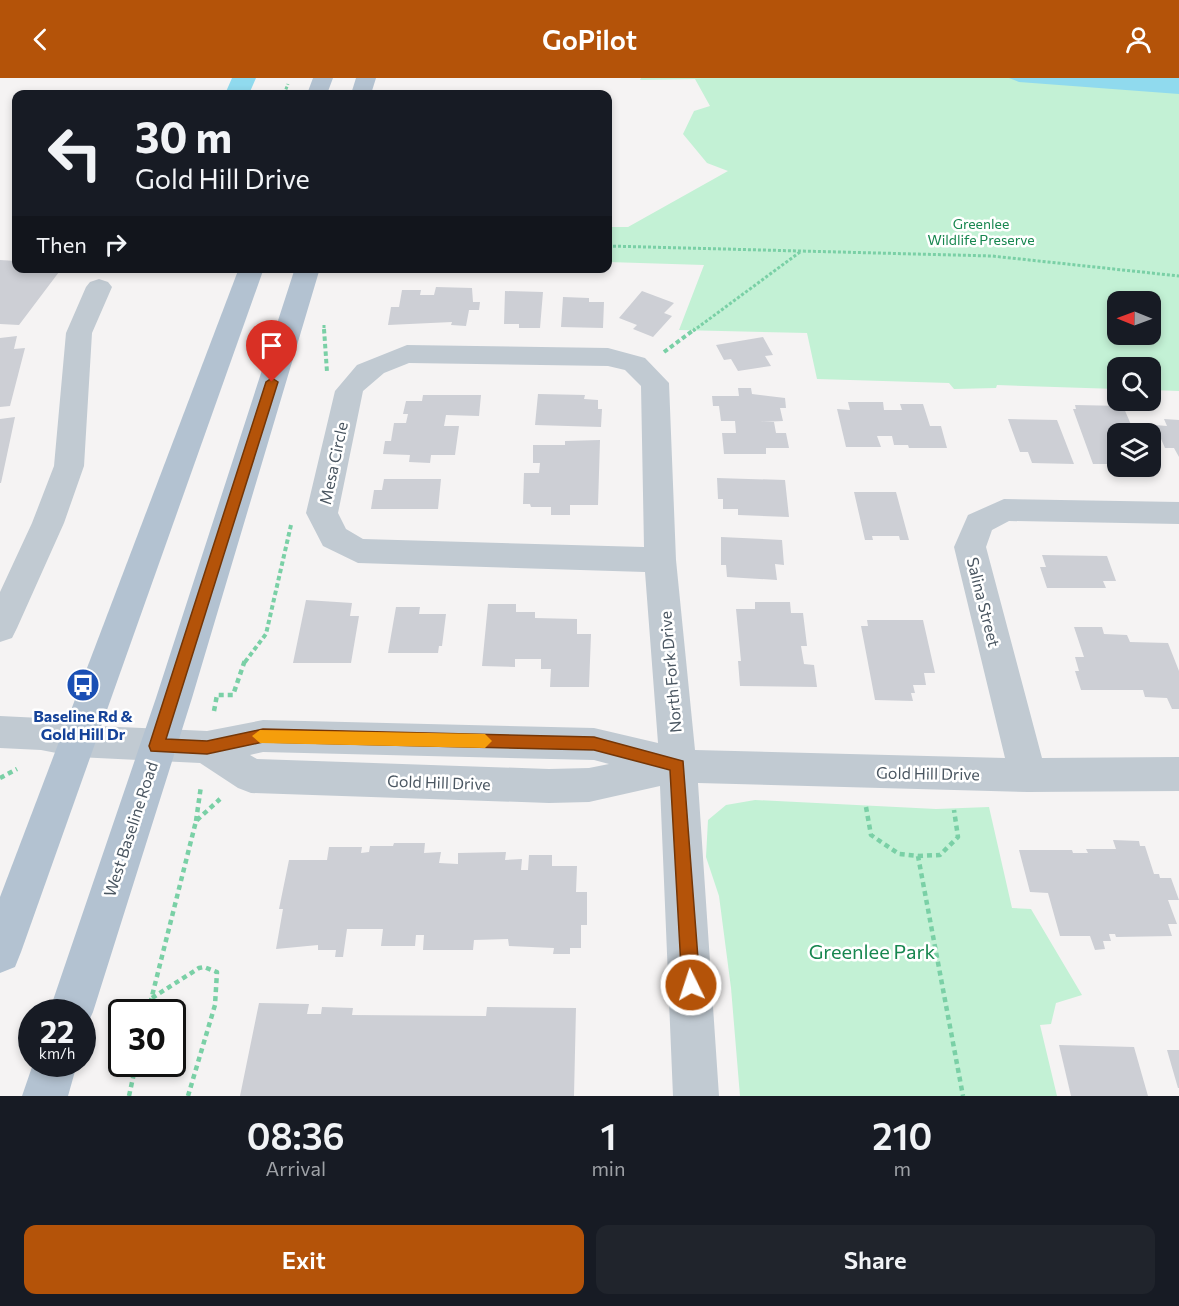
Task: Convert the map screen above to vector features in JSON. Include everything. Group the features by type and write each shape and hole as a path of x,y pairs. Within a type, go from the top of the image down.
{"main road":[{"path":"0,952 250,273"},
{"name":"West Baseline Road","path":"75,999 306,273"},
{"path":"45,1096 51,1077"}],"street":[{"path":"0,628 48,523 69,466 79,333 99,287"},
{"name":"Mesa Circle","path":"638,366 608,357 418,354 407,354 376,363 355,381 349,391 322,513 328,533 358,551 660,560"},
{"name":"North Fork Drive","path":"638,366 655,383 660,560 678,765 696,1096"},
{"name":"Salina Street","path":"1028,775 970,547 979,523 1004,510 1179,513"},
{"name":"Gold Hill Drive","path":"0,732 41,734 77,741 207,747 251,776 549,786 590,784 678,765 860,772 1028,775 1179,774"}],"path":[{"path":"612,246 993,256 1179,276"},
{"path":"638,366 800,252"},
{"path":"860,772 871,835 899,854 918,856 940,855 958,837 948,773"},
{"path":"151,998 196,821 222,797"},
{"path":"918,856 963,1096"},
{"path":"151,998 182,981 186,974 203,967 217,972 215,1005 201,1061 188,1096"},
{"path":"129,1096 133,1077"}],"green space":[{"name":"Greenlee Wildlife Preserve","path":"641,78 1179,78 1179,391 1161,390 1161,357 1107,357 1107,389 997,385 996,388 954,389 949,383 817,379 807,333 679,330 704,265 612,262 612,227 628,227 728,171 707,163 683,134 694,111 710,106 695,79 640,80"},
{"name":"Greenlee Park","path":"755,800 936,809 989,807 1012,908 1031,909 1082,995 1056,1003 1051,1024 1040,1025 1057,1096 740,1096 731,988 719,896 706,857 708,820 726,805"}],"water":[{"path":"1009,78 1179,78 1179,94 1019,82"}],"building":[{"path":"0,260 12,261 12,273 58,273 19,325 0,324"},
{"path":"436,287 472,288 473,302 480,302 479,310 469,310 466,326 451,325 452,322 388,325 391,307 399,307 402,290 421,290 420,295 434,295"},
{"path":"505,291 543,292 540,328 519,328 519,324 504,324"},
{"path":"642,291 674,303 664,313 672,316 653,337 633,329 637,325 619,318"},
{"path":"563,297 589,298 589,302 604,302 603,328 561,327"},
{"path":"17,336 14,349 25,348 10,406 0,407 0,338"},
{"path":"763,337 773,355 765,356 771,366 738,371 731,359 724,360 716,345"},
{"path":"738,388 751,388 752,394 785,398 786,408 780,408 783,421 760,422 774,422 776,433 786,433 789,448 766,448 766,454 724,454 722,433 736,433 735,421 721,421 719,406 713,406 712,396 739,396"},
{"path":"538,394 585,395 584,399 598,400 598,409 602,409 601,427 535,425"},
{"path":"423,395 481,395 479,416 446,415 444,426 459,426 455,455 431,455 430,463 409,462 410,455 383,454 385,441 391,441 394,423 406,423 408,414 403,414 406,401 422,401"},
{"path":"848,402 883,402 884,410 902,410 900,404 923,404 930,426 941,426 947,448 909,448 908,445 894,445 892,436 877,436 881,447 846,447 837,409 850,410"},
{"path":"1075,405 1107,406 1107,411 1125,411 1130,423 1107,423 1107,464 1093,464 1073,409 1076,409"},
{"path":"15,417 1,483 0,483 0,419"},
{"path":"1008,419 1057,420 1074,464 1032,463 1028,452 1020,452"},
{"path":"1164,419 1179,420 1179,457 1174,448 1165,448 1161,439 1161,426 1167,426"},
{"path":"600,440 598,505 570,505 570,515 551,515 551,507 531,507 530,504 523,504 524,473 539,473 540,463 533,463 533,445 565,445 565,441"},
{"path":"717,478 785,480 789,517 738,515 738,509 723,509 723,499 718,499"},
{"path":"384,479 441,479 438,509 371,509 374,490 382,490"},
{"path":"854,492 896,492 909,540 900,540 899,536 872,536 873,540 865,540"},
{"path":"721,537 782,540 784,565 775,564 777,580 727,577 726,565 721,565"},
{"path":"1042,555 1107,556 1116,581 1103,581 1106,588 1047,588 1040,567 1046,567"},
{"path":"306,600 352,603 350,616 359,616 351,663 293,663"},
{"path":"755,602 790,602 791,613 803,613 807,646 801,646 804,664 814,665 817,687 740,686 738,661 741,661 736,609 755,609"},
{"path":"488,604 516,604 516,612 535,612 535,618 577,619 577,634 591,634 589,687 550,687 551,669 541,669 541,659 515,659 515,667 482,666"},
{"path":"396,607 420,607 419,614 446,614 442,646 439,646 438,653 388,653"},
{"path":"867,620 923,620 935,673 924,673 926,685 913,685 915,693 911,693 913,701 875,700 861,626 868,626"},
{"path":"1074,627 1102,627 1104,634 1127,635 1130,642 1168,643 1179,671 1179,709 1172,709 1167,698 1145,697 1143,690 1081,690 1075,671 1079,671 1075,657 1084,657"},
{"path":"1113,840 1139,841 1140,846 1145,846 1154,874 1159,874 1160,878 1171,878 1179,900 1168,900 1177,924 1168,924 1172,936 1116,937 1115,934 1109,934 1111,941 1103,941 1105,949 1095,950 1090,936 1060,936 1048,893 1030,892 1019,850 1072,850 1073,853 1088,853 1086,849 1116,849"},
{"path":"394,843 425,843 424,853 441,852 439,863 458,864 458,853 506,852 505,860 522,859 521,870 528,870 529,855 552,855 552,866 577,866 576,892 587,892 587,925 581,925 581,948 570,948 570,954 553,954 554,948 509,946 508,939 474,940 473,950 423,950 424,935 416,935 415,946 381,946 383,929 347,929 343,957 335,957 336,950 318,950 318,945 276,949 283,909 279,909 289,860 327,860 329,847 362,847 361,853 369,852 370,846 393,846"},
{"path":"259,1003 309,1004 307,1014 321,1014 322,1007 353,1008 352,1015 486,1016 487,1007 576,1008 574,1096 240,1096"},
{"path":"1059,1045 1134,1047 1148,1096 1071,1096"},
{"path":"1167,1050 1179,1050 1179,1088 1178,1088"}],"waterway":[{"path":"239,90 244,78"}],"slow traffic":[{"path":"260,736 485,741"}],"place":[{"name":"Baseline Rd & Gold Hill Dr","path":"83,685"}],"route":[{"path":"272,382 157,746 207,747 263,736 594,744 678,765 691,985"}]}
